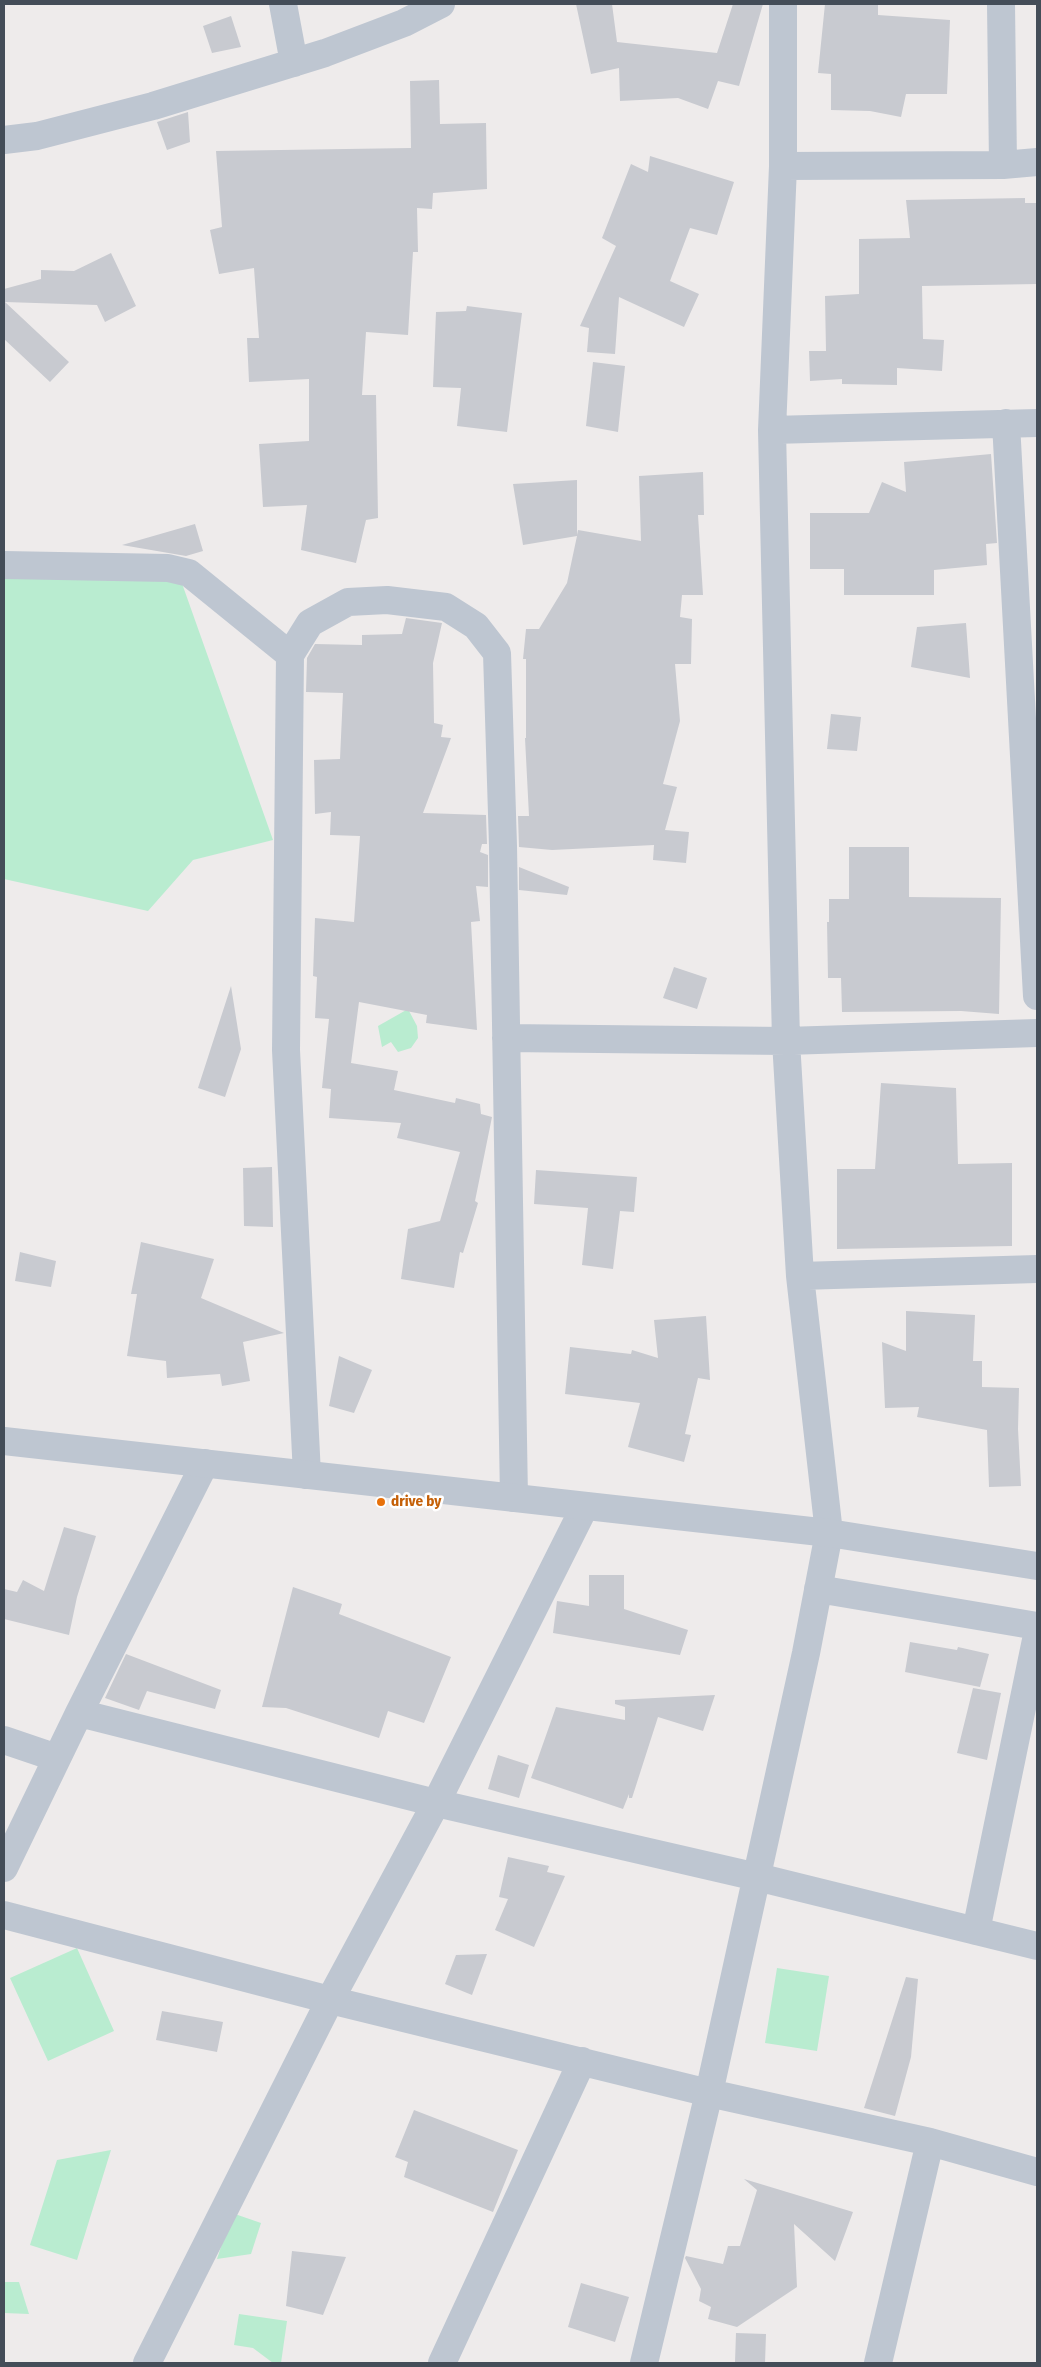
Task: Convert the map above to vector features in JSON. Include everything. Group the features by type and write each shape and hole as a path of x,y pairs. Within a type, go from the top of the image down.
{"street":[{"path":"283,4 294,62"},
{"path":"4,140 36,136 152,106 325,54 404,23 441,4"},
{"path":"644,2363 709,2093 806,1653 829,1533 800,1276 786,1041 772,430 783,166 783,4"},
{"path":"1001,4 1003,165"},
{"path":"783,166 1003,165 1037,162"},
{"path":"772,430 1037,423"},
{"path":"1006,424 1037,996"},
{"path":"4,565 168,568 189,573 290,655"},
{"path":"307,1475 286,1050 290,655 310,623 348,602 387,600 446,608 476,626 496,653 506,1038 514,1498"},
{"path":"506,1038 786,1041 1037,1033"},
{"path":"800,1276 1037,1269"},
{"path":"4,1441 829,1533 1037,1566"},
{"path":"4,1868 79,1713 205,1463"},
{"path":"147,2363 330,2000 436,1803 585,1506"},
{"path":"818,1589 1037,1626"},
{"path":"976,1931 1037,1635"},
{"path":"79,1713 436,1803 757,1877 1037,1946"},
{"path":"4,1740 57,1758"},
{"path":"4,1915 330,2000 709,2093 930,2142 1037,2172"},
{"path":"442,2363 582,2061"},
{"path":"878,2363 930,2142"}],"green space":[{"path":"4,575 179,575 273,840 193,860 148,911 4,879"},
{"path":"408,1009 417,1026 418,1038 411,1048 398,1052 391,1042 382,1047 378,1026"},
{"path":"77,1948 114,2031 48,2061 10,1978"},
{"path":"777,1968 829,1976 817,2051 765,2043"},
{"path":"111,2150 77,2260 30,2245 57,2160"},
{"path":"232,2213 261,2223 251,2254 217,2259"},
{"path":"4,2282 19,2282 29,2314 4,2313"},
{"path":"239,2314 287,2321 281,2363 273,2363 253,2348 234,2345"}],"building":[{"path":"576,4 612,4 617,42 717,53 733,4 763,4 739,86 718,81 708,109 678,98 620,101 619,68 591,74"},
{"path":"825,4 878,4 878,15 950,20 947,94 906,94 901,117 870,111 831,110 831,74 818,73"},
{"path":"231,16 241,47 212,53 203,26"},
{"path":"439,80 440,124 486,123 487,189 433,193 432,209 417,208 418,252 413,252 408,335 366,332 362,395 376,395 378,518 366,520 356,563 301,550 307,505 263,507 259,444 309,441 309,379 249,382 247,338 259,338 254,268 219,274 210,230 222,227 216,151 411,148 410,81"},
{"path":"188,112 190,142 167,150 157,122"},
{"path":"650,156 734,182 717,235 690,228 670,281 699,294 684,327 619,297 615,354 587,352 589,328 580,326 616,246 602,238 631,164 648,172"},
{"path":"1025,198 1025,203 1037,203 1037,284 922,286 923,339 944,340 942,371 897,368 897,385 842,384 842,379 810,381 809,351 826,351 825,296 859,294 859,239 910,238 906,200"},
{"path":"111,253 136,306 105,322 97,305 5,302 69,362 50,382 4,339 4,289 41,279 41,270 74,271"},
{"path":"467,306 522,313 507,432 457,426 461,388 433,387 436,312 466,311"},
{"path":"593,362 625,366 618,432 586,426"},
{"path":"991,454 997,543 986,544 987,565 934,570 934,595 844,595 844,569 810,569 810,513 869,513 882,482 906,492 904,462"},
{"path":"703,472 704,515 698,515 703,595 682,595 680,617 692,619 691,664 675,664 680,721 663,784 677,787 665,830 689,832 686,863 653,860 654,845 552,850 519,847 518,816 529,816 525,738 526,659 523,659 526,629 539,629 567,583 577,536 523,545 513,484 577,480 577,535 578,530 641,541 639,476"},
{"path":"195,524 203,551 186,556 122,545"},
{"path":"406,618 442,623 433,663 434,723 443,725 441,737 451,738 423,813 486,815 487,844 482,844 480,852 488,855 488,887 476,886 480,921 471,922 477,1030 426,1023 427,1015 359,1002 351,1063 398,1071 394,1090 455,1103 456,1098 480,1104 481,1114 492,1117 475,1201 478,1203 463,1253 460,1252 454,1288 401,1279 408,1229 440,1221 460,1152 397,1138 401,1123 329,1118 331,1089 322,1088 329,1019 315,1018 317,977 313,976 315,918 354,922 360,836 330,835 331,812 315,814 314,760 340,759 343,693 306,692 307,658 315,644 362,645 362,635 402,634"},
{"path":"966,623 970,678 911,667 917,627"},
{"path":"831,714 861,717 857,751 827,749"},
{"path":"849,847 909,847 909,897 1001,898 999,1014 961,1011 842,1012 841,978 828,978 827,922 829,922 829,899 849,899"},
{"path":"519,867 569,887 567,895 519,890"},
{"path":"674,967 707,978 697,1009 663,998"},
{"path":"231,986 241,1049 225,1097 198,1088"},
{"path":"881,1083 956,1088 958,1164 1012,1163 1012,1246 837,1249 837,1169 875,1169"},
{"path":"272,1167 273,1227 244,1226 243,1168"},
{"path":"536,1170 637,1177 634,1212 620,1211 613,1269 582,1265 588,1208 534,1204"},
{"path":"141,1242 214,1259 201,1298 284,1333 243,1342 250,1381 222,1386 220,1374 167,1378 166,1361 127,1356 137,1294 131,1294"},
{"path":"20,1252 56,1261 51,1287 15,1281"},
{"path":"906,1311 975,1315 973,1361 982,1361 982,1387 1019,1388 1018,1429 1021,1486 989,1487 987,1430 917,1417 919,1407 885,1408 882,1342 906,1351"},
{"path":"706,1316 710,1380 698,1378 685,1434 691,1435 684,1462 628,1447 640,1403 565,1394 570,1347 631,1354 632,1350 658,1358 654,1320"},
{"path":"339,1356 372,1370 354,1413 329,1406"},
{"path":"64,1527 96,1536 77,1597 69,1635 4,1619 4,1589 17,1592 23,1580 44,1591"},
{"path":"589,1575 624,1575 624,1609 688,1630 680,1655 553,1633 557,1601 589,1606"},
{"path":"293,1587 342,1604 339,1614 451,1657 424,1723 388,1711 379,1738 286,1708 262,1707"},
{"path":"910,1642 957,1650 958,1647 989,1654 980,1687 905,1672"},
{"path":"126,1654 221,1690 215,1709 147,1691 139,1710 105,1698"},
{"path":"973,1688 1001,1693 987,1760 957,1753"},
{"path":"715,1695 703,1731 658,1717 632,1798 629,1798 629,1794 623,1809 531,1778 556,1707 625,1720 625,1707 615,1704 615,1700"},
{"path":"498,1755 529,1765 519,1798 488,1789"},
{"path":"508,1857 549,1866 547,1872 565,1876 534,1947 495,1930 508,1899 499,1897"},
{"path":"487,1954 472,1995 445,1984 456,1955"},
{"path":"906,1977 918,1979 911,2057 895,2116 864,2108"},
{"path":"162,2011 223,2022 217,2052 156,2040"},
{"path":"414,2110 518,2150 493,2212 404,2177 408,2162 395,2157"},
{"path":"744,2179 853,2212 835,2261 794,2224 797,2287 737,2327 708,2319 711,2307 699,2301 701,2289 685,2258 686,2256 723,2264 728,2246 740,2246 757,2190"},
{"path":"292,2251 346,2257 323,2315 286,2306"},
{"path":"581,2283 629,2297 615,2342 568,2327"},
{"path":"736,2333 766,2334 765,2363 735,2362"}],"place":[{"name":"drive by","path":"381,1502"}]}
